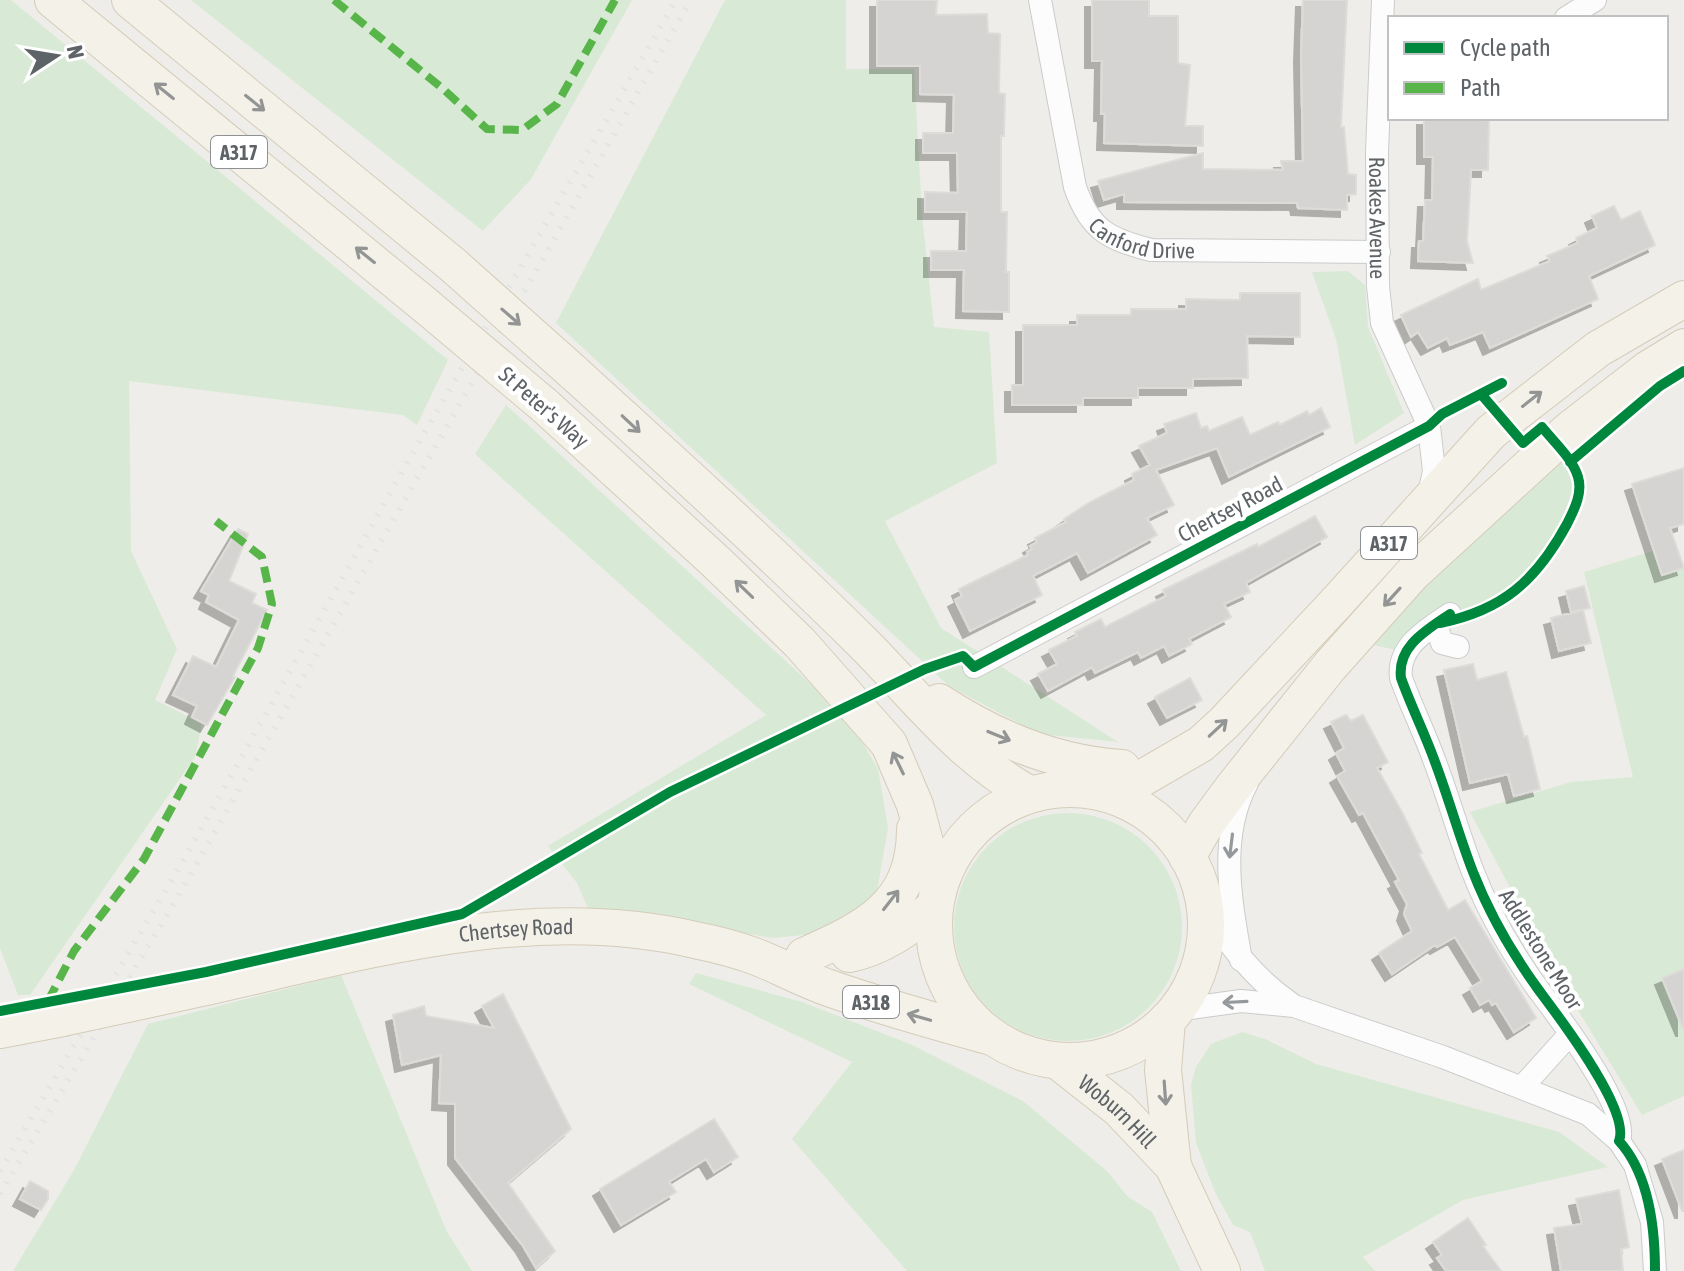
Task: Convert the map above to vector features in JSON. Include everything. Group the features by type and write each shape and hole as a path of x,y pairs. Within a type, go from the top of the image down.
{"main road":[{"name":"St Peter's Way","path":"53,0 544,405 800,643 889,744 915,805 936,899"},
{"name":"St Peter's Way","path":"130,0 453,265 718,504 865,645 942,729 1003,780 1029,794"},
{"name":"A317","path":"1102,792 1134,783 1201,744 1224,723 1463,461 1504,421 1598,349 1684,299"},
{"name":"A317","path":"1187,857 1206,824 1330,666 1412,574 1569,430 1648,369 1684,347"},
{"path":"1463,461 1468,484 1468,523"},
{"path":"865,645 922,691 966,720 1026,747 1080,765 1121,769 1168,765"},
{"path":"1077,788 1102,792 1132,803 1159,821 1180,845 1196,873 1205,909 1206,936 1201,963 1191,988 1172,1015 1149,1036 1106,1056 1082,1061 1058,1061 1025,1053 994,1037 971,1018 952,994 940,966 934,937 936,899 945,869 971,831 1008,803 1029,794 1077,788"},
{"path":"804,956 855,933 874,920 899,891 910,870 915,840 915,805"},
{"name":"Chertsey Road","path":"752,955 829,957 858,953 901,932 936,899"},
{"name":"Chertsey Road","path":"0,1030 432,937 563,925 644,930 752,955 882,1006 994,1037"},
{"name":"Woburn Hill","path":"1172,1015 1163,1070 1173,1166"},
{"name":"Woburn Hill","path":"1058,1061 1119,1109 1173,1166 1222,1271"}],"street":[{"name":"Canford Drive","path":"1040,0 1075,187 1083,210 1099,229 1119,242 1151,250 1379,252"},
{"path":"1569,16 1595,0"},
{"name":"Roakes Avenue","path":"1385,15 1377,152 1378,286 1382,323 1396,360 1429,426 1463,461"},
{"name":"Roakes Avenue","path":"1427,500 1434,471 1429,426"},
{"name":"Chertsey Road","path":"974,667 1429,426"},
{"name":"Addlestone Moor","path":"1458,647 1442,643 1443,619 1417,637 1405,652 1400,666 1401,678 1491,913 1608,1094 1621,1126 1619,1141"},
{"path":"1241,960 1230,900 1229,863 1234,824 1243,790 1267,747"},
{"name":"Addlestone Moor","path":"1205,909 1241,960 1267,987 1294,1006"},
{"name":"Addlestone Moor","path":"1172,1015 1241,1001 1294,1006 1522,1087 1588,1114 1628,1150 1646,1194 1652,1222 1655,1271"},
{"name":"Addlestone Moor","path":"1522,1087 1570,1034"}],"green space":[{"path":"0,0 11,0 448,360 417,425 403,415 129,381 131,551 177,649 155,700 202,723 195,757 30,995 18,995 0,948"},
{"path":"191,0 632,0 531,179 483,231"},
{"path":"725,0 846,0 846,69 914,69 922,214 934,327 989,332 997,463 885,521 941,628 1118,742 1039,734 949,686 556,323"},
{"path":"1348,271 1365,285 1368,327 1404,413 1355,445 1336,339 1312,272"},
{"path":"506,405 848,718 878,769 888,827 876,898 832,932 773,938 588,908 577,883 548,846 766,715 475,454"},
{"path":"1570,462 1579,483 1575,507 1552,545 1518,584 1483,612 1466,617 1450,614 1405,652 1374,645 1420,587 1554,464"},
{"path":"1653,551 1662,575 1684,568 1684,1096 1642,1115 1554,971 1470,812 1571,782 1633,777 1584,572"},
{"path":"1068,813 1090,815 1112,822 1131,832 1148,847 1163,864 1173,883 1180,905 1180,949 1173,971 1163,990 1148,1007 1131,1022 1112,1032 1090,1039 1068,1041 1046,1039 1024,1032 1005,1022 988,1007 973,990 963,971 956,949 954,927 956,905 963,883 973,864 988,847 1005,832 1024,822 1046,815"},
{"path":"696,973 802,1002 910,1044 1023,1101 1107,1171 1127,1196 1152,1212 1181,1271 907,1271 792,1139 852,1062 689,984"},
{"path":"341,975 447,1232 472,1271 13,1271 74,1170 148,1024"},
{"path":"1242,1032 1265,1039 1316,1064 1559,1132 1608,1167 1463,1200 1363,1257 1375,1271 1265,1271 1250,1232 1233,1225 1215,1192 1196,1143 1191,1084 1196,1067 1211,1044"}],"building":[{"path":"877,0 937,0 936,15 987,14 988,33 1000,34 999,93 1005,94 1004,136 1001,136 1001,212 1007,212 1009,312 963,311 964,270 931,270 931,251 966,251 967,212 925,212 925,192 958,193 957,153 923,153 923,133 953,133 954,95 920,94 920,66 877,66"},
{"path":"1092,0 1149,0 1149,16 1178,16 1178,63 1190,65 1185,126 1203,126 1203,146 1104,143 1102,61 1092,61"},
{"path":"1303,0 1347,0 1341,127 1344,127 1348,174 1356,175 1356,194 1347,195 1347,210 1298,208 1297,203 1124,202 1124,194 1104,200 1098,181 1203,153 1203,169 1283,170 1281,161 1303,161"},
{"path":"1424,120 1489,120 1488,170 1471,170 1467,241 1473,263 1418,261 1419,241 1423,241 1425,200 1432,200 1433,157 1424,157"},
{"path":"1614,206 1621,220 1640,211 1655,245 1589,276 1598,299 1490,348 1483,332 1450,345 1447,338 1428,348 1418,332 1411,337 1401,315 1478,279 1481,290 1550,261 1547,256 1578,243 1576,238 1597,228 1592,216"},
{"path":"1240,293 1300,293 1300,337 1247,336 1248,378 1193,379 1193,388 1138,388 1138,398 1083,398 1083,405 1012,405 1012,385 1023,385 1023,325 1077,325 1077,315 1131,315 1131,309 1186,309 1186,299 1240,300"},
{"path":"1321,408 1330,427 1229,477 1217,448 1156,470 1174,505 1147,518 1157,535 1088,573 1077,553 1033,576 1042,595 970,631 955,600 962,596 959,589 1028,555 1027,552 1032,549 1030,546 1037,542 1035,538 1066,522 1064,519 1090,502 1134,480 1132,474 1150,465 1139,446 1167,433 1164,424 1196,413 1201,428 1207,426 1209,431 1242,417 1250,435"},
{"path":"1684,468 1684,524 1670,528 1684,568 1662,575 1632,484"},
{"path":"1315,516 1327,537 1246,583 1250,592 1224,604 1231,617 1189,639 1192,644 1169,656 1164,646 1141,658 1138,652 1095,673 1092,667 1048,691 1038,674 1057,664 1049,650 1077,636 1075,632 1101,619 1105,627 1166,596 1163,590 1257,544 1258,547"},
{"path":"238,529 248,534 229,581 256,594 252,603 267,610 235,677 207,725 192,717 197,706 173,695 193,656 216,667 239,620 206,602 209,595 201,591"},
{"path":"1584,586 1590,608 1571,612 1566,591"},
{"path":"1583,610 1591,643 1559,651 1551,618"},
{"path":"1473,664 1477,680 1506,672 1540,789 1514,796 1508,774 1470,783 1444,670"},
{"path":"1190,678 1202,700 1167,718 1155,697"},
{"path":"1346,715 1351,721 1363,715 1388,762 1377,768 1402,812 1422,853 1419,854 1448,910 1465,900 1536,1018 1514,1032 1496,1003 1492,1005 1489,1000 1480,1005 1470,988 1482,981 1455,937 1437,947 1435,945 1392,974 1379,953 1412,931 1404,914 1407,904 1395,882 1399,880 1363,813 1359,815 1337,776 1345,771 1336,753 1344,748 1331,722"},
{"path":"1684,969 1684,1029 1683,1029 1662,978"},
{"path":"503,994 571,1129 508,1183 555,1251 536,1268 523,1246 455,1158 455,1104 439,1103 441,1055 402,1065 393,1015 424,1006 426,1016 494,1028 482,1006"},
{"path":"714,1119 738,1157 714,1172 706,1159 669,1182 676,1192 621,1225 600,1189"},
{"path":"1684,1150 1684,1211 1682,1211 1662,1159"},
{"path":"30,1181 48,1191 48,1199 41,1210 20,1199"},
{"path":"1619,1190 1629,1247 1621,1249 1623,1271 1561,1271 1554,1228 1582,1224 1576,1199"},
{"path":"1468,1218 1501,1271 1446,1271 1437,1258 1442,1255 1433,1242"}],"railway":[{"path":"0,1171 187,854 411,456 676,0"},
{"path":"0,1194 177,898 691,0"}],"marked path":[{"path":"334,0 487,129 522,130 557,104 615,0"},
{"path":"48,1001 74,951 144,859 258,648 272,604 262,557 216,521"}],"cycle path":[{"path":"1570,462 1660,386 1684,371"},
{"path":"0,1011 206,972 462,914 670,792 925,669 963,656 974,667 1429,426 1442,414 1502,383"},
{"path":"1440,623 1482,610 1516,590 1543,562 1555,544 1579,495 1575,470 1542,427 1523,443 1481,394"},
{"path":"1450,614 1415,640 1404,657 1401,678 1486,903 1519,961 1576,1041 1614,1108 1620,1127 1619,1141 1644,1185 1654,1237 1655,1271"}]}
